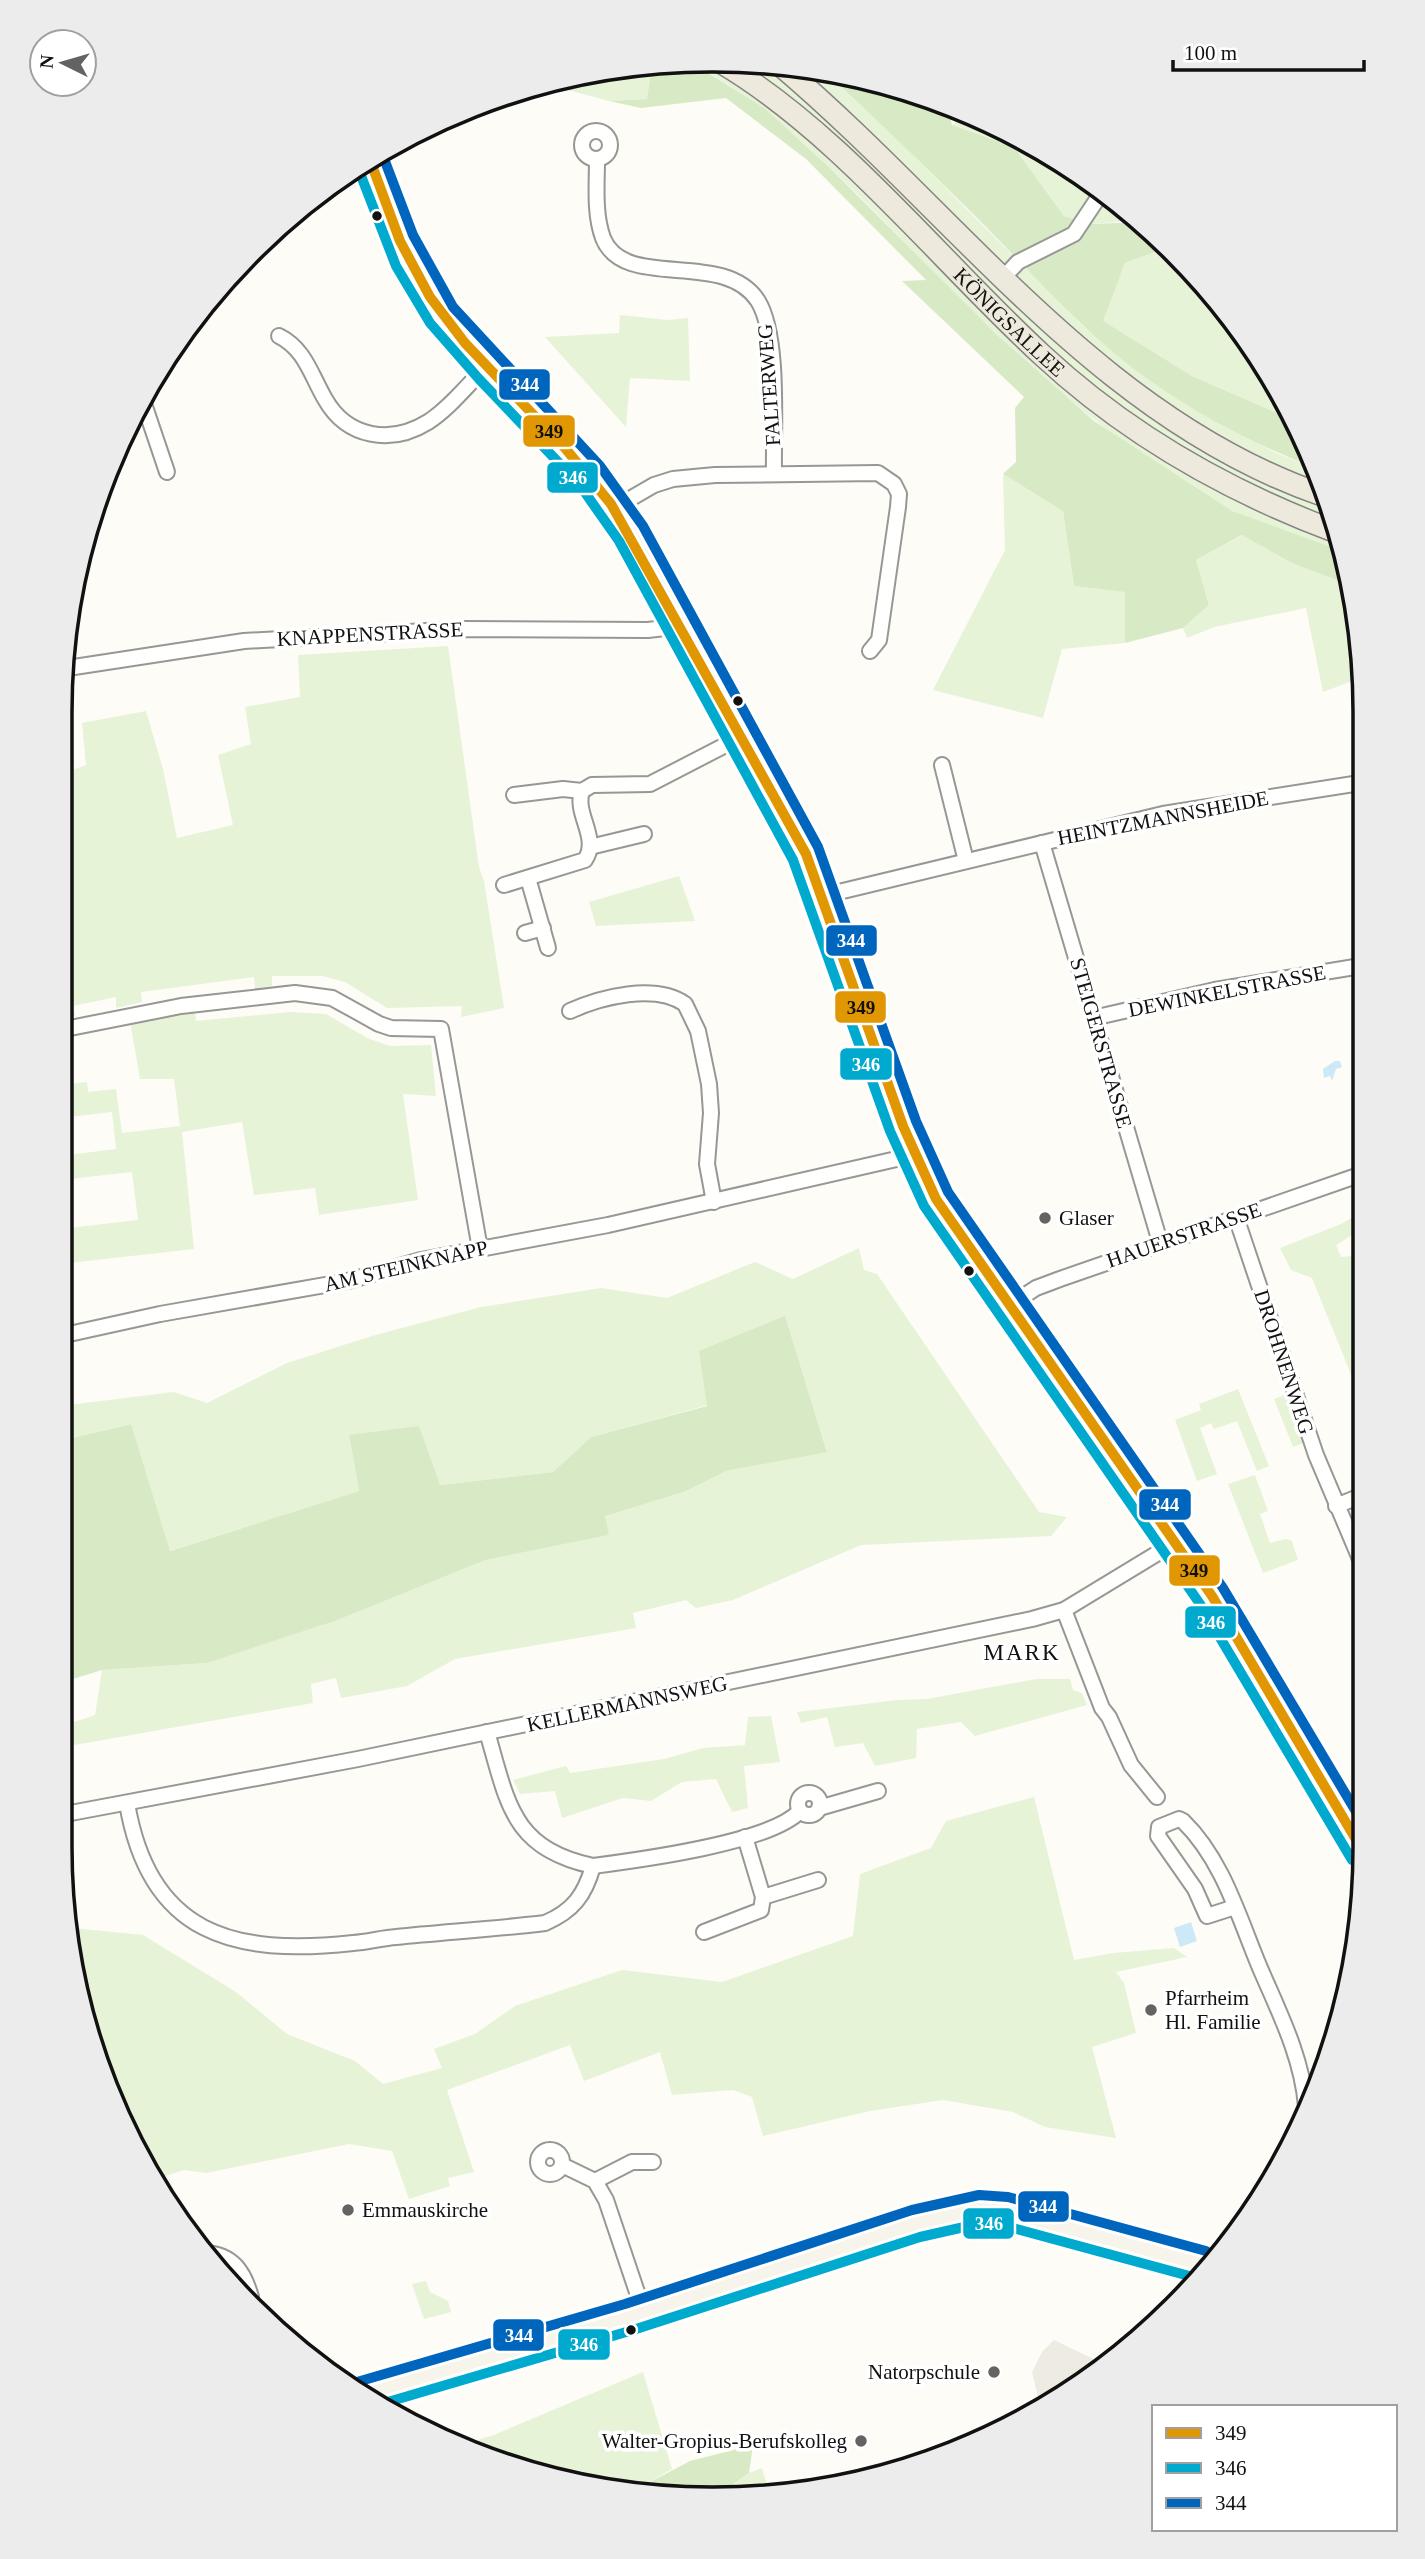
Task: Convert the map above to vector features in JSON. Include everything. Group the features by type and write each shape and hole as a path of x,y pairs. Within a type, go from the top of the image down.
{"main road":[{"name":"KÖNIGSALLEE","path":"739,73 826,143 1008,323 1096,402 1150,440 1228,486 1325,527"},
{"name":"KÖNIGSALLEE","path":"794,77 868,142 1072,342 1145,402 1255,467 1313,491"},
{"path":"374,170 406,257 422,285 456,332 616,507 806,854 914,1155 936,1199 1176,1542 1244,1648 1353,1834"},
{"path":"376,2391 644,2313 846,2244 981,2209 1004,2211 1198,2264"}],"street":[{"name":"FALTERWEG","path":"597,159 600,227 605,243 616,254 643,266 720,274 748,289 757,301 764,314 771,346 774,474"},
{"path":"1004,277 1018,262 1074,234 1097,200"},
{"path":"279,336 300,351 329,406 363,434 391,435 427,422 487,366"},
{"path":"147,413 167,472"},
{"path":"616,507 668,480 774,474 878,473 894,484 899,494 878,640 870,651"},
{"name":"KNAPPENSTRASSE","path":"73,667 244,641 463,629 648,630 681,625"},
{"path":"514,795 563,789 582,791 592,785 650,785 741,737"},
{"path":"942,765 966,861"},
{"name":"HEINTZMANNSHEIDE","path":"822,896 1200,806 1353,784"},
{"path":"504,885 586,860 590,848 581,805 582,791"},
{"path":"590,848 645,834"},
{"name":"STEIGERSTRASSE","path":"1042,843 1160,1242"},
{"path":"528,878 548,948"},
{"path":"524,933 543,928"},
{"name":"DEWINKELSTRASSE","path":"1093,1018 1208,991 1353,966"},
{"path":"72,1027 138,1012 295,993 332,998 391,1028 441,1029 480,1249"},
{"path":"570,1011 603,999 634,995 665,995 685,1004 698,1031 709,1084 711,1113 707,1164 714,1202"},
{"name":"AM STEINKNAPP","path":"72,1333 160,1314 348,1280 421,1260 714,1202 914,1155"},
{"name":"HAUERSTRASSE","path":"1010,1305 1039,1287 1160,1242 1353,1177"},
{"name":"DROHNENWEG","path":"1236,1217 1309,1437 1353,1544"},
{"path":"1336,1506 1353,1499"},
{"name":"KELLERMANNSWEG","path":"72,1813 487,1732 1064,1610 1176,1542"},
{"path":"1064,1610 1101,1709 1109,1717 1131,1765 1157,1797"},
{"path":"487,1732 512,1814 523,1828 547,1849 593,1866 745,1837 771,1828 800,1811 798,1801 807,1793 817,1797 819,1808 878,1791"},
{"path":"127,1803 147,1868 169,1903 205,1928 251,1944 354,1943 545,1923 563,1916 576,1903 588,1885 593,1866"},
{"path":"1234,1907 1207,1916 1189,1878 1158,1836 1159,1827 1179,1819 1188,1826 1217,1866 1290,2040 1299,2066 1304,2093"},
{"path":"704,1931 761,1910 763,1897 745,1837"},
{"path":"763,1897 818,1880"},
{"path":"595,2180 632,2162 653,2162"},
{"path":"562,2165 595,2180 606,2200 644,2313"},
{"path":"220,2256 240,2269 247,2287"}],"green space":[{"path":"707,72 754,73 837,84 889,131 1082,325 1149,380 1207,416 1276,453 1302,463 1331,547 1230,510 1168,473 1108,431 998,336 815,153 735,89"},
{"path":"707,72 764,108 828,166 997,335 1094,421 1232,511 1331,547 1340,581 1292,563 1242,535 1196,560 1209,605 1183,628 1125,643 1125,592 1074,586 1063,511 1003,474 1016,462 1015,408 1024,397 902,281 926,280 806,159 726,98 641,108 609,101 647,99 650,75"},
{"path":"650,75 647,99 609,101 565,89"},
{"path":"837,84 918,106 950,118 952,125 1015,148 1064,216 1091,224 1125,223 1157,251 1125,263 1103,321 1192,376 1279,414 1302,463 1210,418 1169,394 1124,361 1076,319 877,120"},
{"path":"958,121 1010,146 952,125"},
{"path":"1015,148 1068,180 1124,221 1091,224 1064,216"},
{"path":"1157,251 1166,259 1221,322 1279,414 1192,376 1102,321 1125,263"},
{"path":"620,315 668,320 688,318 690,381 630,378 626,427 545,337 619,333"},
{"path":"1003,474 1063,511 1074,586 1126,592 1125,643 1062,649 1043,718 933,690 1005,550"},
{"path":"1243,535 1292,563 1340,581 1348,629 1352,681 1323,692 1306,608 1214,627 1187,638 1183,628 1209,605 1196,560"},
{"path":"448,646 479,867 484,881 504,1008 461,1017 462,1006 387,1008 345,982 323,976 272,976 272,986 255,988 254,977 141,992 142,1002 116,1008 116,997 73,1006 75,1016 72,1017 72,770 86,765 82,723 146,711 163,769 177,838 233,825 218,755 251,744 245,707 300,697 298,655"},
{"path":"679,876 695,921 596,926 589,902"},
{"path":"195,1011 196,1021 290,1012 326,1014 367,1038 390,1046 431,1045 436,1096 403,1094 418,1200 319,1215 315,1188 254,1195 242,1122 182,1132 194,1249 72,1263 72,1228 138,1220 132,1172 72,1179 72,1154 116,1149 112,1112 72,1117 72,1084 87,1082 88,1092 116,1089 122,1133 180,1126 174,1079 140,1079 130,1021"},
{"path":"1353,1217 1353,1235 1336,1245 1341,1257 1353,1256 1353,1379 1312,1278 1291,1270 1280,1248"},
{"path":"859,1248 864,1270 877,1274 1039,1512 1067,1517 1051,1536 861,1545 733,1600 696,1608 686,1600 633,1613 636,1628 455,1659 407,1686 341,1698 336,1678 311,1684 313,1703 72,1745 72,1723 95,1715 102,1670 207,1663 335,1621 485,1559 609,1535 604,1516 684,1492 726,1471 827,1451 785,1317 708,1405 591,1437 553,1472 440,1485 349,1435 359,1491 169,1551 131,1424 72,1438 72,1405 174,1392 207,1403 287,1363 372,1336 481,1307 601,1288 667,1298 755,1262 793,1279"},
{"path":"785,1316 827,1452 726,1471 684,1492 605,1516 609,1535 485,1560 335,1621 207,1663 102,1670 72,1679 72,1438 131,1424 170,1551 359,1491 349,1435 419,1426 440,1485 553,1472 591,1437 707,1406 699,1351"},
{"path":"1238,1389 1269,1466 1257,1471 1237,1421 1214,1429 1211,1423 1200,1428 1217,1474 1197,1481 1175,1420 1201,1410 1199,1404"},
{"path":"1286,1394 1304,1443 1293,1447 1274,1399"},
{"path":"1255,1475 1268,1511 1260,1514 1270,1543 1286,1539 1292,1541 1298,1560 1263,1573 1228,1484"},
{"path":"1036,1679 1070,1679 1073,1690 1082,1693 1087,1705 975,1736 961,1722 917,1729 916,1758 875,1766 863,1743 835,1747 827,1717 801,1723 797,1712 927,1699"},
{"path":"771,1716 780,1762 744,1766 748,1808 732,1812 716,1779 682,1782 651,1801 623,1798 562,1818 555,1791 520,1794 513,1780 566,1766 570,1773 664,1759 703,1748 745,1745 748,1717"},
{"path":"1034,1797 1074,1960 1113,1953 1174,1948 1187,1957 1116,1972 1124,1983 1136,2033 1092,2047 1116,2138 1045,2127 1013,2112 943,2100 870,2111 763,2136 752,2097 733,2090 672,2095 660,2052 584,2081 570,2045 447,2090 474,2172 448,2178 450,2186 409,2199 392,2151 349,2144 206,2173 184,2170 164,2176 138,2130 106,2052 84,1972 77,1930 143,1935 236,1992 287,2034 355,2061 383,2084 442,2068 434,2049 475,2034 515,2006 622,1970 722,1982 853,1936 860,1874 931,1848 946,1821"},
{"path":"426,2281 430,2292 448,2301 451,2312 424,2319 412,2284"},
{"path":"643,2372 672,2469 647,2484 587,2475 507,2453 474,2441"},
{"path":"753,2445 749,2473 730,2487 647,2484 690,2461"},
{"path":"762,2468 767,2485 731,2487 749,2473"}],"shaded area":[{"path":"1054,2340 1096,2360 1038,2398 1032,2372 1042,2352"}],"water":[{"path":"1335,1061 1340,1061 1342,1067 1336,1069 1332,1081 1330,1076 1324,1078 1323,1069"},
{"path":"1191,1922 1197,1941 1180,1947 1174,1928"}],"transit line":[{"name":"344","path":"385,162 413,235 453,307 600,466 643,526 818,847 916,1121 948,1192 1223,1588 1353,1807"},
{"name":"349","path":"374,170 400,241 430,297 465,343 565,448 611,504 806,854 903,1126 936,1199 1212,1596 1353,1834"},
{"name":"346","path":"362,177 396,266 430,323 579,484 619,541 793,860 890,1131 924,1206 1200,1604 1352,1860"},
{"name":"344","path":"360,2381 625,2304 912,2210 979,2195 1008,2197 1206,2251"},
{"name":"346","path":"392,2401 633,2330 920,2237 982,2223 1002,2225 1188,2276"}],"place":[{"name":"Glaser","path":"1045,1218"},
{"name":"Pfarrheim Hl. Familie","path":"1151,2010"},
{"name":"Emmauskirche","path":"348,2210"},
{"name":"Natorpschule","path":"994,2372"},
{"name":"Walter-Gropius-Berufskolleg","path":"861,2441"}],"district":[{"name":"MARK","path":"1022,1652"}]}
